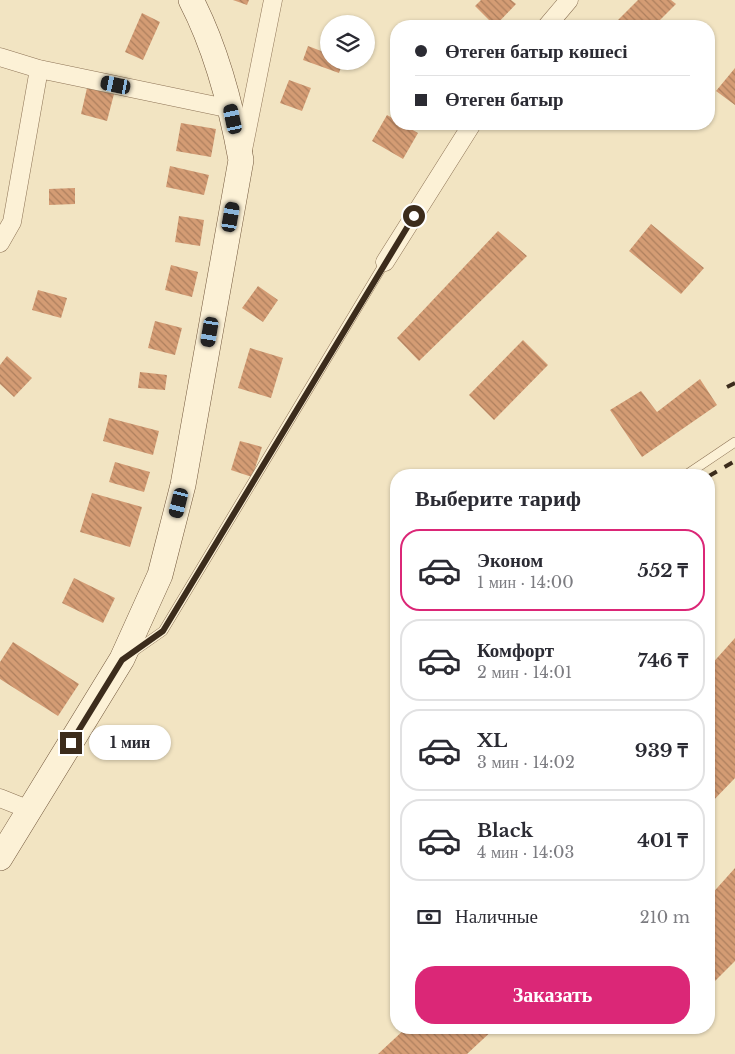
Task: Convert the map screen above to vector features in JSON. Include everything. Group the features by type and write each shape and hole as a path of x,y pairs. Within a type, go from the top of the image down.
{"street":[{"path":"191,0 199,15 218,66 231,109 241,160"},
{"path":"0,858 122,660 160,574 183,485 241,160 273,0"},
{"path":"552,20 569,0"},
{"path":"0,57 39,69 231,109"},
{"path":"0,243 12,222 39,69"},
{"path":"385,262 468,130"},
{"path":"0,798 30,810"}],"lane":[{"path":"122,660 163,631 385,262"},
{"path":"695,469 735,442"}],"building":[{"path":"233,0 249,0 247,5"},
{"path":"481,0 511,0 516,4 501,20 489,20 475,6"},
{"path":"638,0 671,0 676,4 660,20 618,20"},
{"path":"142,13 160,22 143,60 125,52"},
{"path":"308,46 320,51 320,66 303,60"},
{"path":"735,68 735,105 716,91"},
{"path":"289,80 311,88 302,111 280,103"},
{"path":"87,88 114,94 107,121 81,114"},
{"path":"387,115 390,117 390,130 413,130 418,133 403,159 372,141"},
{"path":"181,123 216,129 211,157 176,151"},
{"path":"170,166 209,175 204,195 166,187"},
{"path":"75,188 75,204 49,205 49,189"},
{"path":"179,216 204,220 200,246 175,242"},
{"path":"651,224 704,268 681,294 629,251"},
{"path":"498,231 527,256 419,361 397,338"},
{"path":"171,265 198,272 192,297 165,290"},
{"path":"258,286 278,300 263,322 242,308"},
{"path":"38,290 67,298 61,318 32,310"},
{"path":"155,321 182,328 175,355 148,348"},
{"path":"523,340 548,365 494,420 469,395"},
{"path":"250,348 283,358 271,398 238,388"},
{"path":"7,356 32,378 14,397 0,384 0,365"},
{"path":"140,372 167,375 165,390 138,388"},
{"path":"700,379 717,405 642,457 610,410 641,391 657,412"},
{"path":"109,418 159,431 153,455 103,441"},
{"path":"240,441 262,447 252,477 231,470"},
{"path":"115,462 150,472 144,492 109,482"},
{"path":"92,493 142,507 130,547 80,532"},
{"path":"74,578 115,598 103,623 62,603"},
{"path":"735,638 735,778 715,799 715,660"},
{"path":"13,642 79,684 58,716 0,679 0,662"},
{"path":"735,868 735,961 715,981 715,890"},
{"path":"400,1034 489,1034 467,1054 378,1054"}],"railway":[{"path":"727,387 735,383"},
{"path":"715,473 735,461"}],"route":[{"path":"71,743 122,660 163,631 414,216"}]}
